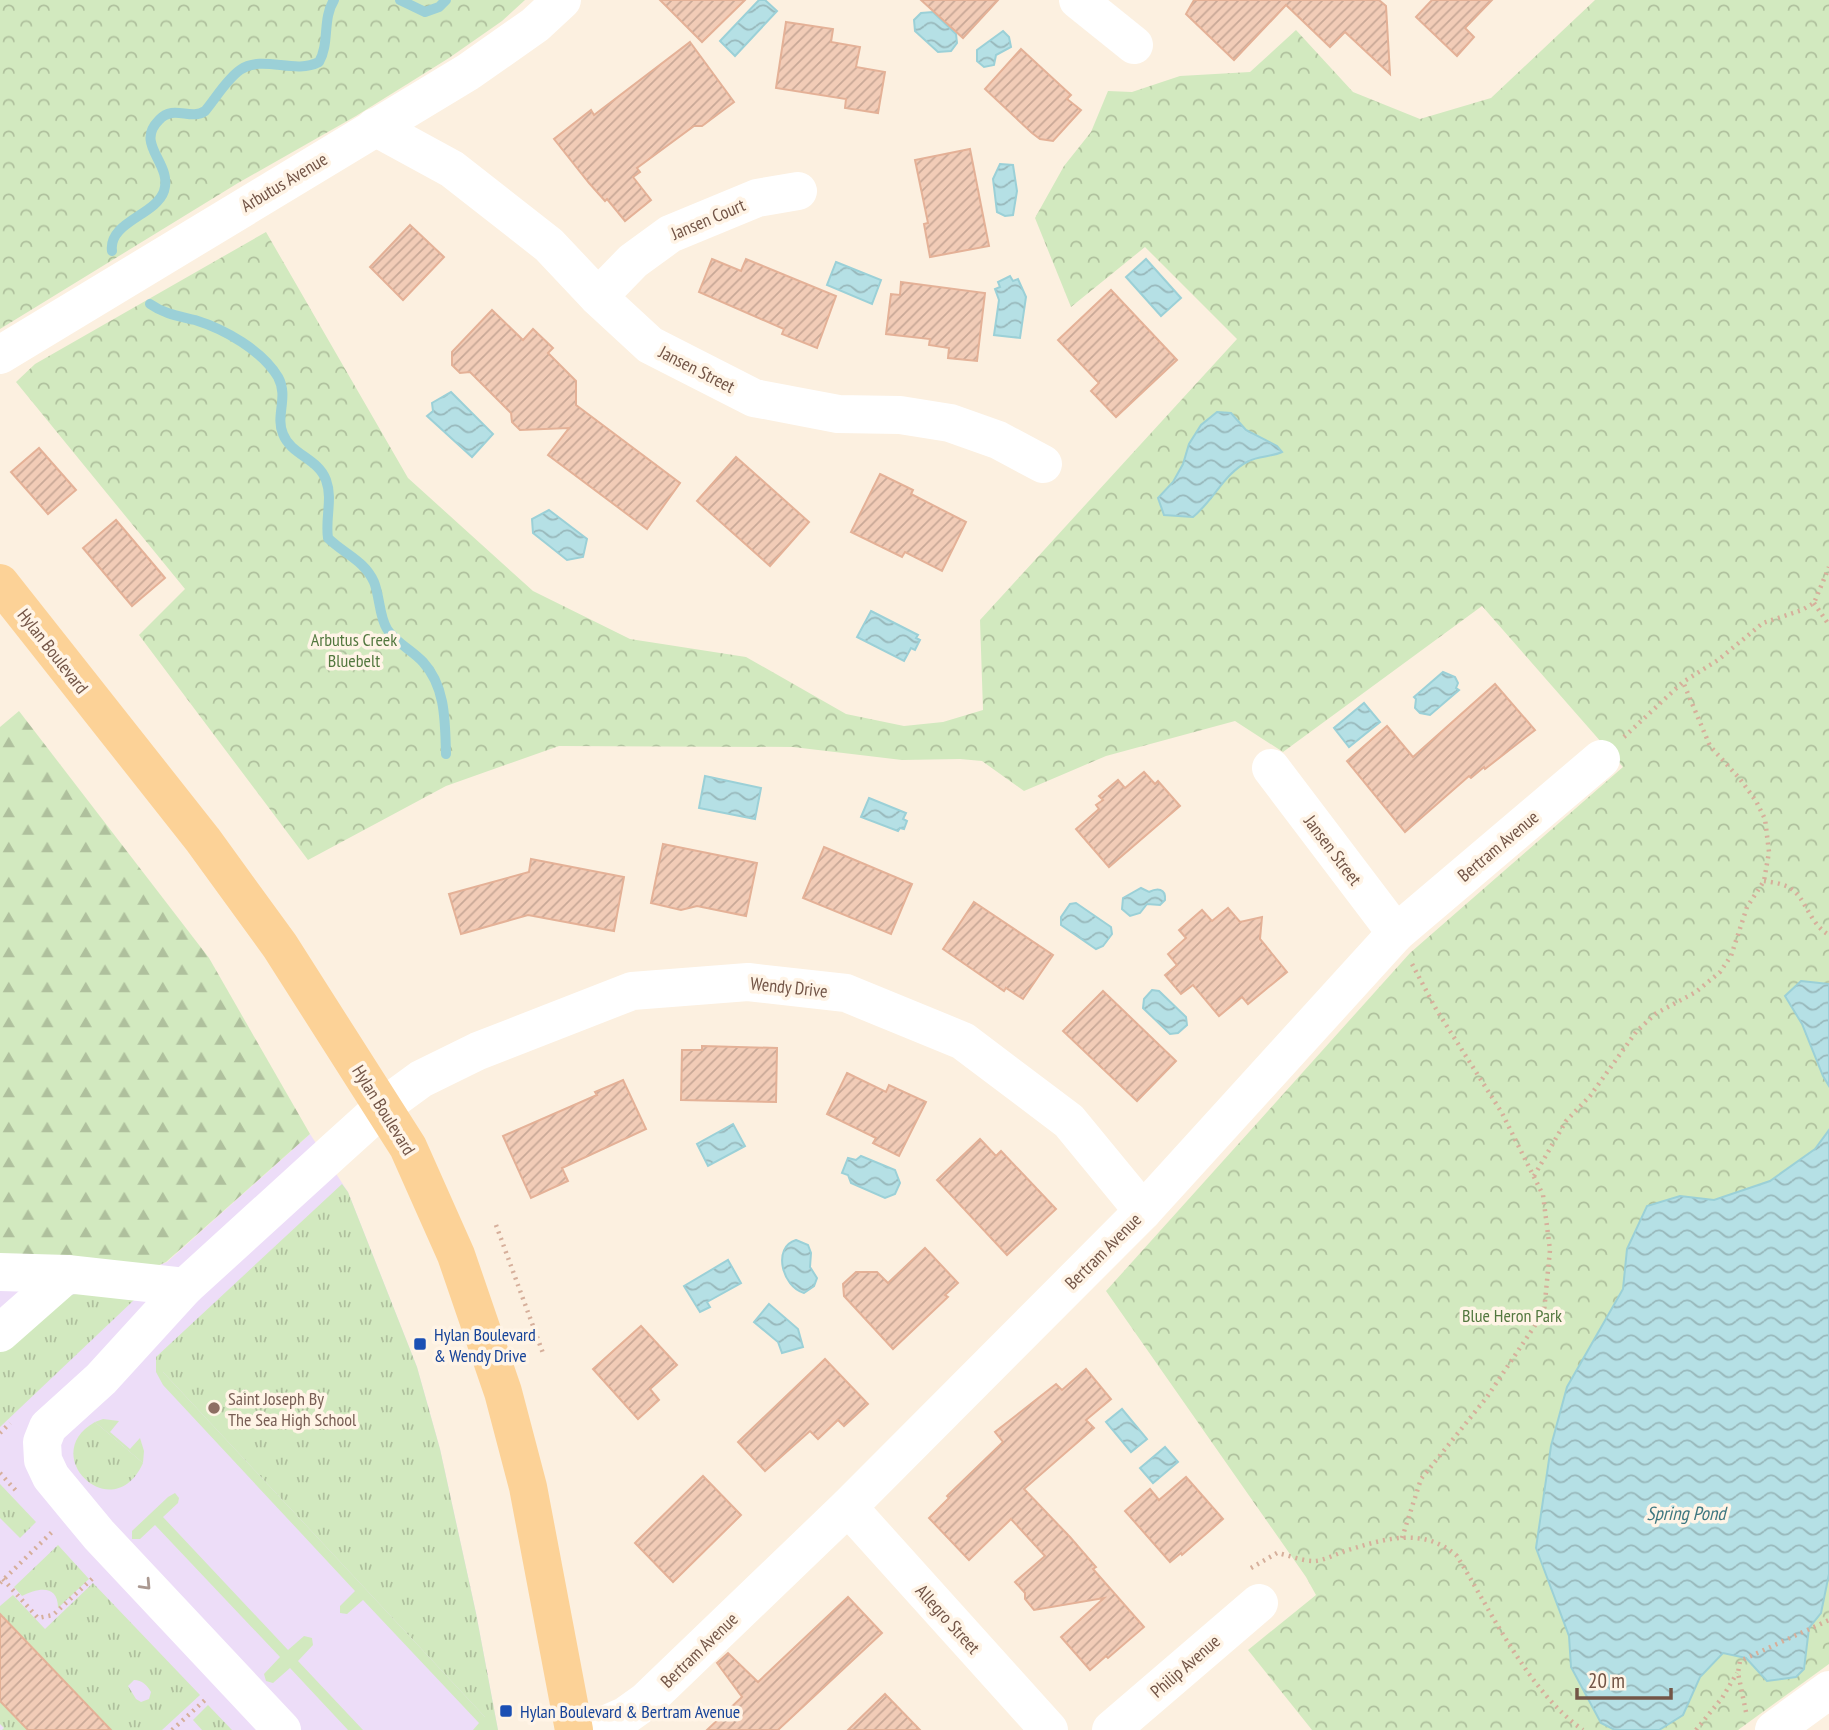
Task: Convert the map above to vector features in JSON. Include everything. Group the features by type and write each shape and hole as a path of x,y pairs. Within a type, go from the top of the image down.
{"main road":[{"name":"Hylan Boulevard","path":"0,583 203,840 256,912 384,1106 408,1147 440,1214 499,1380 528,1487 575,1730"}],"street":[{"name":"Arbutus Avenue","path":"0,355 468,72 535,25 562,0"},
{"path":"1078,0 1134,45"},
{"name":"Jansen Street","path":"375,127 452,169 549,245 598,297 650,345 754,398 838,414 900,415 950,424 998,440 1043,464"},
{"name":"Jansen Court","path":"598,297 633,261 670,233 757,198 798,191"},
{"name":"Bertram Avenue","path":"593,1730 637,1709 848,1507 1143,1211 1396,933 1601,759"},
{"name":"Jansen Street","path":"1271,768 1396,933"},
{"name":"Wendy Drive","path":"282,1730 99,1535 51,1477 43,1460 44,1434 48,1427 101,1379 185,1287 384,1106 421,1079 466,1056 632,991 748,982 846,993 962,1041 1069,1121 1143,1211"},
{"path":"0,1272 66,1274 185,1287"},
{"path":"0,1333 66,1274"},
{"name":"Allegro Street","path":"848,1507 1049,1730"},
{"name":"Philip Avenue","path":"1111,1730 1254,1586"},
{"path":"1761,1724 1829,1690"}],"path":[{"path":"1601,759 1683,682 1718,660 1763,623 1814,603 1829,567"},
{"path":"1814,603 1828,623"},
{"path":"1534,1177 1566,1121 1590,1096 1636,1032 1655,1014 1696,992 1720,972 1731,956 1748,907 1763,881 1769,852 1765,820 1740,779 1710,746 1683,682"},
{"path":"1763,881 1787,886 1801,898 1818,928 1829,935"},
{"path":"1396,933 1437,1009 1502,1113 1543,1195 1550,1250 1544,1312 1487,1397 1421,1479 1402,1538"},
{"path":"496,1225 544,1356"},
{"path":"53,1531 2,1581 38,1618 53,1615 96,1576"},
{"path":"1254,1586 1277,1553 1315,1561 1375,1542 1402,1538 1431,1539 1457,1556 1526,1669 1546,1696 1583,1730"},
{"path":"1696,1730 1738,1673 1740,1661 1829,1620"},
{"path":"1738,1673 1761,1724"},
{"path":"172,1730 209,1696"}],"shaded area":[{"name":"Saint Joseph By The Sea High School","path":"310,1134 348,1192 417,1367 440,1449 476,1613 498,1730 0,1730 0,1259 155,1267 167,1262"}],"green space":[{"path":"0,0 525,0 502,21 449,58 0,329"},
{"name":"Blue Heron Park","path":"1595,0 1829,0 1829,1664 1738,1730 1312,1730 1248,1650 1316,1595 1106,1291 1410,953 1623,767 1482,606 1283,752 1235,721 1106,756 1024,791 982,761 902,760 793,747 559,746 446,786 308,860 139,635 185,589 16,382 35,364 266,232 408,478 533,591 630,639 746,657 846,714 904,726 943,722 983,710 980,620 1237,339 1145,247 1071,307 1035,218 1064,166 1091,132 1108,91 1132,92 1180,76 1250,72 1296,30 1353,92 1420,119 1491,98"},
{"path":"19,711 209,958 310,1134 166,1262 155,1267 0,1259 0,727"},
{"path":"342,1184 348,1192 417,1367 440,1449 476,1613 498,1730 485,1730 485,1717 163,1372 156,1372 156,1357"},
{"path":"81,1293 134,1300 0,1427 0,1346 71,1295"},
{"path":"156,1372 163,1372 485,1717 485,1730 473,1730 479,1723 363,1600 347,1614 340,1613 340,1606 355,1591 163,1385"},
{"path":"103,1419 119,1421 110,1432 130,1449 140,1438 144,1451 143,1463 95,1422"},
{"path":"95,1422 143,1463 130,1482 115,1489 99,1488 86,1480 76,1467 73,1452 79,1436"},
{"path":"0,1484 36,1522 20,1538 0,1518"},
{"path":"175,1493 179,1498 178,1503 163,1517 288,1650 304,1636 312,1638 313,1645 298,1661 363,1730 348,1730 290,1668 273,1683 266,1681 264,1674 280,1657 155,1525 140,1539 132,1539 132,1531"},
{"path":"58,1545 89,1579 58,1608 55,1595 51,1592 40,1590 22,1596 14,1587"},
{"path":"93,1583 200,1695 162,1730 111,1730 0,1614 0,1606 13,1595 45,1629","holes":["137,1680 144,1683 151,1692 149,1699 141,1702 136,1699 128,1686"]},
{"path":"0,1701 28,1730 2,1730 4,1728 0,1724"},
{"path":"208,1705 232,1730 202,1730 193,1720"}],"water":[{"path":"759,0 765,0 777,11 735,56 720,41"},
{"path":"933,12 956,34 957,43 951,51 938,52 915,31 914,20 921,13"},
{"path":"1003,31 1009,37 1011,47 996,55 994,65 984,67 977,61 977,50"},
{"path":"1000,164 1013,165 1017,191 1013,215 1005,216 997,212 993,179"},
{"path":"1146,259 1181,298 1161,316 1126,277"},
{"path":"836,262 881,280 872,304 827,285"},
{"path":"1010,276 1013,281 1018,279 1026,297 1020,338 994,335 999,300 995,289 1000,287 998,282"},
{"path":"451,392 493,434 472,457 427,416 433,411 432,403"},
{"path":"1217,412 1231,413 1246,430 1277,446 1282,452 1253,459 1240,466 1193,517 1164,515 1158,498 1173,482 1183,464 1189,444 1201,425"},
{"path":"549,510 587,539 583,557 567,560 533,533 532,519"},
{"path":"871,611 918,635 916,638 920,640 915,650 911,648 904,661 857,637"},
{"path":"1443,672 1455,677 1458,683 1456,688 1459,690 1430,715 1420,713 1415,708 1414,697"},
{"path":"1364,703 1380,722 1349,747 1334,728"},
{"path":"705,776 761,788 755,819 699,808"},
{"path":"869,798 906,813 903,819 907,821 904,829 900,828 898,831 861,817"},
{"path":"1141,888 1149,892 1160,890 1164,893 1165,900 1160,905 1147,904 1140,913 1130,916 1122,909 1123,898"},
{"path":"1076,903 1111,927 1112,934 1103,946 1096,949 1061,925 1061,917 1070,904"},
{"path":"1801,981 1829,984 1829,1086 1802,1024 1785,996"},
{"path":"1152,990 1159,991 1186,1017 1187,1025 1178,1033 1170,1034 1143,1008 1144,999"},
{"path":"733,1124 745,1146 708,1166 697,1144"},
{"name":"Spring Pond","path":"1829,1130 1829,1574 1821,1613 1809,1628 1804,1669 1796,1677 1767,1681 1746,1658 1723,1653 1700,1677 1683,1715 1659,1730 1615,1730 1601,1723 1571,1667 1569,1636 1536,1548 1551,1446 1567,1387 1623,1289 1627,1249 1647,1206 1680,1196 1714,1200 1770,1181 1815,1149"},
{"path":"861,1156 895,1170 900,1183 895,1194 885,1198 851,1183 848,1175 842,1173 848,1158 856,1160"},
{"path":"796,1240 808,1245 811,1253 810,1267 817,1278 814,1286 804,1293 790,1283 783,1267 784,1250"},
{"path":"728,1260 741,1283 707,1302 710,1307 700,1312 684,1286"},
{"path":"769,1304 798,1329 803,1347 782,1353 778,1342 754,1322"},
{"path":"1122,1409 1147,1439 1131,1452 1106,1422"},
{"path":"1165,1447 1178,1462 1153,1483 1140,1468"}],"building":[{"path":"660,0 745,0 702,42"},
{"path":"921,0 998,0 963,38"},
{"path":"1194,0 1379,0 1386,6 1390,74 1345,32 1330,47 1286,5 1234,60 1186,14"},
{"path":"1432,0 1492,0 1465,28 1474,37 1457,56 1416,17"},
{"path":"786,22 833,29 831,42 860,47 856,67 885,72 878,113 845,108 846,99 776,88"},
{"path":"690,42 734,102 702,126 694,126 637,168 640,172 633,177 651,200 625,221 589,183 554,139 591,110 594,115"},
{"path":"1021,49 1071,95 1067,99 1081,110 1053,141 1040,139 1032,133 985,89"},
{"path":"970,149 989,246 930,257 924,224 928,223 915,160"},
{"path":"410,225 444,257 403,300 370,267"},
{"path":"712,259 741,271 746,259 836,296 817,348 782,334 784,329 699,292"},
{"path":"901,282 985,293 977,361 948,358 949,348 929,345 930,339 886,334 891,294 900,295"},
{"path":"1111,290 1177,360 1116,417 1091,391 1099,383 1058,340"},
{"path":"492,310 523,340 533,329 553,348 548,353 576,381 576,405 680,483 647,529 548,455 569,428 520,430 512,422 511,413 470,372 460,373 452,365 452,352"},
{"path":"39,448 76,490 48,514 11,472"},
{"path":"736,457 809,522 770,566 697,501"},
{"path":"880,474 913,490 911,494 966,522 942,571 905,552 902,557 851,532"},
{"path":"116,520 165,578 132,606 83,548"},
{"path":"1495,684 1535,730 1485,769 1484,767 1471,778 1469,776 1405,832 1347,761 1387,726 1413,757"},
{"path":"1144,772 1155,784 1158,781 1180,806 1109,867 1076,829 1099,809 1096,805 1103,800 1099,796 1118,780 1125,788"},
{"path":"663,844 757,863 746,916 697,906 681,910 651,903"},
{"path":"824,847 912,884 891,934 803,898"},
{"path":"531,859 624,877 614,931 528,915 461,934 449,894 529,872"},
{"path":"974,902 1053,955 1023,999 1006,988 1004,991 943,949"},
{"path":"1228,908 1240,922 1262,917 1260,939 1287,972 1248,1004 1242,997 1219,1016 1193,985 1181,994 1165,975 1177,965 1168,954 1186,938 1179,930 1202,910 1212,921"},
{"path":"1103,991 1176,1061 1137,1101 1063,1031"},
{"path":"702,1046 777,1048 776,1102 681,1100 682,1050 702,1050"},
{"path":"847,1073 886,1092 889,1085 926,1102 899,1156 873,1143 876,1138 827,1114"},
{"path":"623,1080 646,1129 562,1168 568,1181 531,1198 503,1136 597,1095 595,1092"},
{"path":"980,1139 996,1156 1001,1151 1056,1209 1007,1255 937,1180"},
{"path":"925,1248 958,1283 945,1295 948,1297 893,1349 844,1296 843,1284 856,1272 877,1272 888,1283"},
{"path":"641,1326 677,1365 650,1389 659,1400 638,1419 593,1369"},
{"path":"825,1359 868,1404 844,1426 838,1420 818,1439 810,1431 765,1471 738,1442"},
{"path":"1086,1369 1111,1399 1086,1420 1094,1428 1024,1489 1070,1537 1096,1567 1093,1569 1144,1627 1090,1670 1061,1637 1104,1598 1034,1610 1015,1582 1045,1556 1011,1519 969,1560 929,1518 949,1498 947,1496 1003,1442 995,1432 1056,1384 1062,1390"},
{"path":"703,1476 741,1515 673,1582 635,1543"},
{"path":"1186,1477 1223,1519 1182,1555 1181,1553 1170,1562 1125,1511 1150,1489 1159,1500"},
{"path":"848,1597 882,1633 778,1730 707,1730 742,1697 717,1663 728,1653 758,1682"},
{"path":"0,1614 111,1730 28,1730 0,1701"},
{"path":"885,1694 920,1730 848,1730"}],"waterway":[{"path":"112,251 117,233 152,206 164,191 164,172 150,138 152,129 159,120 170,113 199,114 205,111 230,79 249,66 299,66 319,62 328,15 334,0"},
{"path":"400,0 425,12 439,7 446,0"},
{"path":"150,304 230,335 252,349 278,377 282,392 280,420 283,434 292,447 317,466 326,480 329,494 328,538 370,574 387,629 423,662 436,682 443,705 446,754"}],"place":[{"name":"Hylan Boulevard & Wendy Drive","path":"420,1344"},
{"name":"Saint Joseph By The Sea High School","path":"214,1408"},
{"name":"Hylan Boulevard & Bertram Avenue","path":"506,1711"}],"park label":[{"name":"Arbutus Creek Bluebelt","path":"354,649"}]}
